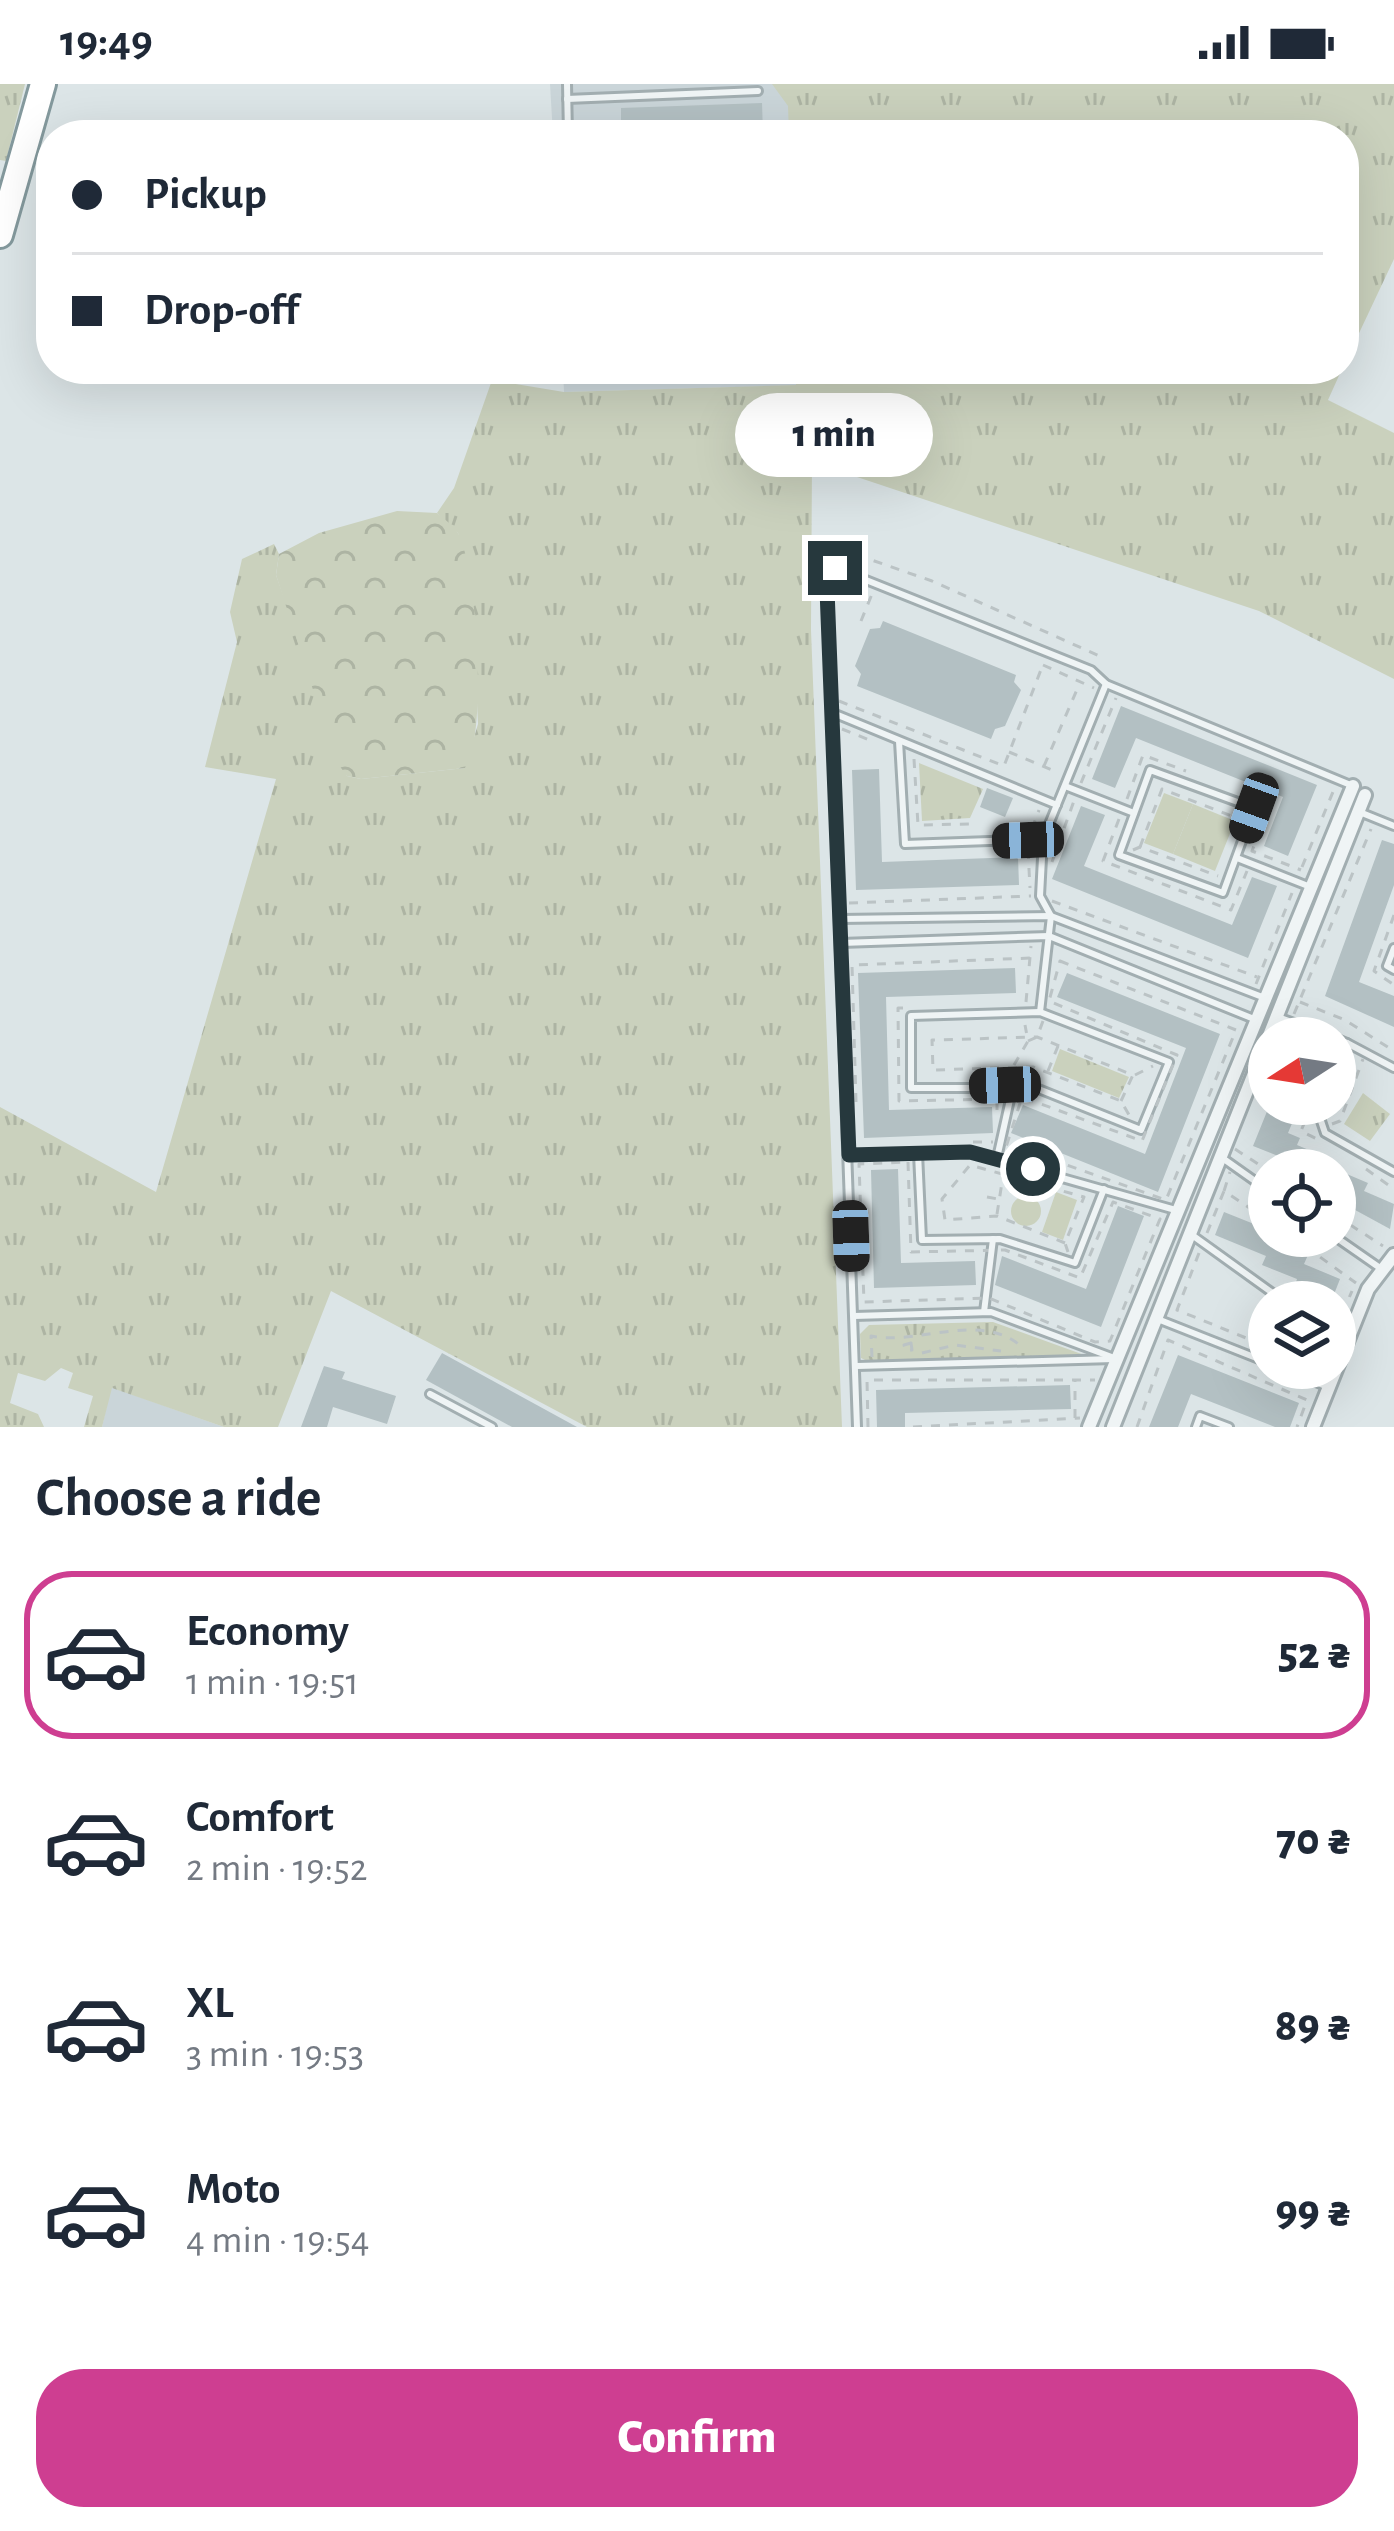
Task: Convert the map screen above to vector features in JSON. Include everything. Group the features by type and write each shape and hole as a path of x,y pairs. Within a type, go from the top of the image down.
{"highway":[{"path":"0,235 43,84"}],"street":[{"path":"1113,1427 1218,1155 1261,1012 1358,812 1359,790"},
{"path":"1082,1421 1139,1311 1312,888 1359,790"},
{"path":"1205,1146 1218,1155"},
{"path":"1356,1325 1381,1269 1394,1255"},
{"path":"1139,1311 1154,1317"},
{"path":"1313,1427 1327,1389"}],"lane":[{"path":"567,84 568,120"},
{"path":"567,99 758,91"},
{"path":"857,1427 841,943 845,919 826,564 1091,670 1106,684 1359,790"},
{"path":"1043,1013 1051,916 1040,896 1043,839 1106,684"},
{"path":"835,714 1057,805"},
{"path":"899,741 905,844 1043,839"},
{"path":"1150,770 1254,808 1222,893 1119,855 1134,813 1150,770"},
{"path":"1065,786 1134,813"},
{"path":"1358,812 1394,826"},
{"path":"1236,858 1312,888"},
{"path":"845,919 1051,916 1252,993 1261,1012"},
{"path":"841,943 1049,937 1276,1017"},
{"path":"1394,948 1387,966 1394,970"},
{"path":"1025,1006 1169,1062 1141,1130 1026,1086 910,1088 911,1016 1025,1006"},
{"path":"1356,1048 1394,1068"},
{"path":"997,1159 1009,1085"},
{"path":"1320,1127 1394,1172"},
{"path":"849,1155 970,1152 1179,1211"},
{"path":"918,1153 922,1240 993,1239 1075,1264 1103,1189"},
{"path":"1218,1155 1248,1176"},
{"path":"1383,1166 1394,1156"},
{"path":"1187,1232 1256,1281"},
{"path":"984,1312 993,1239"},
{"path":"1356,1251 1381,1269"},
{"path":"854,1316 984,1312 1117,1359"},
{"path":"1154,1317 1248,1355"},
{"path":"856,1366 1117,1359"},
{"path":"430,1394 492,1427"},
{"path":"1196,1427 1200,1415 1228,1427"}],"path":[{"path":"835,568 834,547 932,580 1104,658"},
{"path":"969,824 918,825 914,757 839,728 838,701 1004,766 1044,663"},
{"path":"1044,766 1081,682"},
{"path":"1010,752 1052,770"},
{"path":"1185,771 1143,755 1103,861 1231,910 1245,871 1262,877"},
{"path":"1252,993 1336,787"},
{"path":"1218,877 1140,847 1162,789 1240,819"},
{"path":"1249,796 1270,804 1252,851 1301,870"},
{"path":"1030,916 1028,840 1040,807"},
{"path":"1293,1017 1372,826"},
{"path":"1277,883 1295,885"},
{"path":"845,919 849,903"},
{"path":"1013,1067 1026,1039 1031,937"},
{"path":"856,1101 852,965 1031,958"},
{"path":"1236,1030 1060,961 1049,1001 1177,1055 1142,1141 1022,1097 1007,1144 1166,1200 1236,1030 1261,1012"},
{"path":"1299,1002 1345,1020 1394,1051"},
{"path":"920,1007 898,1008 899,1101 997,1099 997,1120"},
{"path":"1037,1036 1043,1013"},
{"path":"1133,1076 1037,1036 932,1040 933,1070 1024,1067 1121,1101 1133,1076 1164,1060"},
{"path":"1048,1072 1059,1045"},
{"path":"1301,1131 1340,1121 1363,1058"},
{"path":"1005,1067 1009,1085"},
{"path":"1024,1067 1026,1086"},
{"path":"973,1142 996,1142"},
{"path":"1234,1148 1248,1157"},
{"path":"964,1167 1084,1197 1065,1243 997,1216 945,1220 942,1198 964,1167"},
{"path":"997,1216 1003,1174"},
{"path":"1248,1207 1224,1191 1177,1310 1248,1337"},
{"path":"987,1197 999,1199"},
{"path":"1356,1228 1386,1248 1394,1242"},
{"path":"1322,1257 1356,1282"},
{"path":"862,1327 871,1336 872,1358 882,1355"},
{"path":"871,1336 979,1332 1016,1342 1025,1351 1017,1356"},
{"path":"979,1332 979,1347"},
{"path":"1137,1427 1168,1340 1307,1400 1297,1427"},
{"path":"894,1355 910,1358 935,1348 979,1347 1005,1353"},
{"path":"913,1427 1082,1421 1076,1378"},
{"path":"868,1427 867,1380 1096,1378 1089,1398"}],"shaded area":[{"path":"550,84 800,84 800,120 552,120"},
{"path":"564,384 809,385 564,392"},
{"path":"111,1387 224,1427 102,1427"}],"green space":[{"path":"0,84 25,84 6,161 0,160"},
{"path":"772,84 1394,84 1394,259 1359,333 1359,120 788,120 788,106"},
{"path":"491,384 564,392 796,385 1335,384 1328,400 1394,433 1394,679 1259,611 812,462 811,630 842,1427 587,1427 331,1291 278,1427 224,1427 112,1388 102,1427 84,1427 93,1396 68,1388 73,1373 61,1368 45,1381 18,1373 10,1403 38,1414 44,1427 0,1427 0,1107 156,1192 276,779 205,767 237,642 230,612 242,559 274,544 279,554 276,575 347,776 361,779 465,768 478,724 472,598 458,533 437,513 454,488"},
{"path":"397,511 437,513 458,533 475,614 476,723 465,768 361,779 347,776 336,761 276,575 279,554 319,533"},
{"path":"919,763 983,789 970,818 922,821"},
{"path":"1164,793 1193,804 1173,854 1144,843"},
{"path":"1193,804 1235,821 1215,871 1173,854"},
{"path":"1060,1049 1129,1077 1119,1098 1052,1071"},
{"path":"1363,1093 1390,1114 1370,1141 1346,1125 1356,1125 1356,1104"},
{"path":"1056,1192 1077,1200 1063,1240 1042,1232"},
{"path":"1026,1196 1041,1211 1026,1226 1011,1211"},
{"path":"993,1322 1087,1356 871,1363 861,1358 860,1334 869,1325"}],"building":[{"path":"762,103 763,120 621,120 621,108"},
{"path":"883,621 1016,675 1014,682 1021,690 1005,726 995,729 991,739 857,686 861,674 855,666 870,629 880,628"},
{"path":"1121,706 1317,785 1288,856 1264,846 1283,797 1136,738 1115,788 1092,779"},
{"path":"879,769 882,862 1018,857 1019,885 856,890 852,770"},
{"path":"987,788 1013,798 1005,817 980,807"},
{"path":"1081,806 1105,815 1084,866 1232,925 1252,877 1277,886 1248,958 1052,879"},
{"path":"1382,840 1394,844 1394,885 1359,982 1394,996 1394,1027 1325,996"},
{"path":"1015,968 1016,993 886,997 889,1110 992,1107 993,1133 864,1138 858,973"},
{"path":"1067,973 1220,1034 1158,1192 1011,1133 1023,1105 1145,1154 1186,1048 1057,997"},
{"path":"1262,1125 1291,1125 1288,1133 1300,1138 1297,1145 1307,1149 1261,1149 1253,1146"},
{"path":"898,1169 901,1263 975,1261 976,1285 874,1288 871,1170"},
{"path":"1356,1178 1368,1183 1364,1191 1394,1204 1390,1229 1356,1210"},
{"path":"1118,1206 1144,1216 1101,1327 995,1285 1002,1256 1086,1289"},
{"path":"1224,1212 1248,1222 1248,1249 1215,1235"},
{"path":"1266,1257 1307,1257 1304,1264 1340,1279 1296,1281 1262,1265"},
{"path":"442,1353 577,1427 512,1427 426,1380"},
{"path":"1178,1355 1248,1383 1248,1389 1264,1389 1299,1403 1290,1427 1275,1427 1191,1394 1178,1427 1149,1427"},
{"path":"324,1366 345,1372 342,1379 396,1396 387,1424 333,1407 327,1427 301,1427"},
{"path":"1070,1385 1071,1409 905,1413 905,1427 877,1427 876,1390"}],"route":[{"path":"835,568 826,564 849,1155 970,1152 1033,1169"}]}
